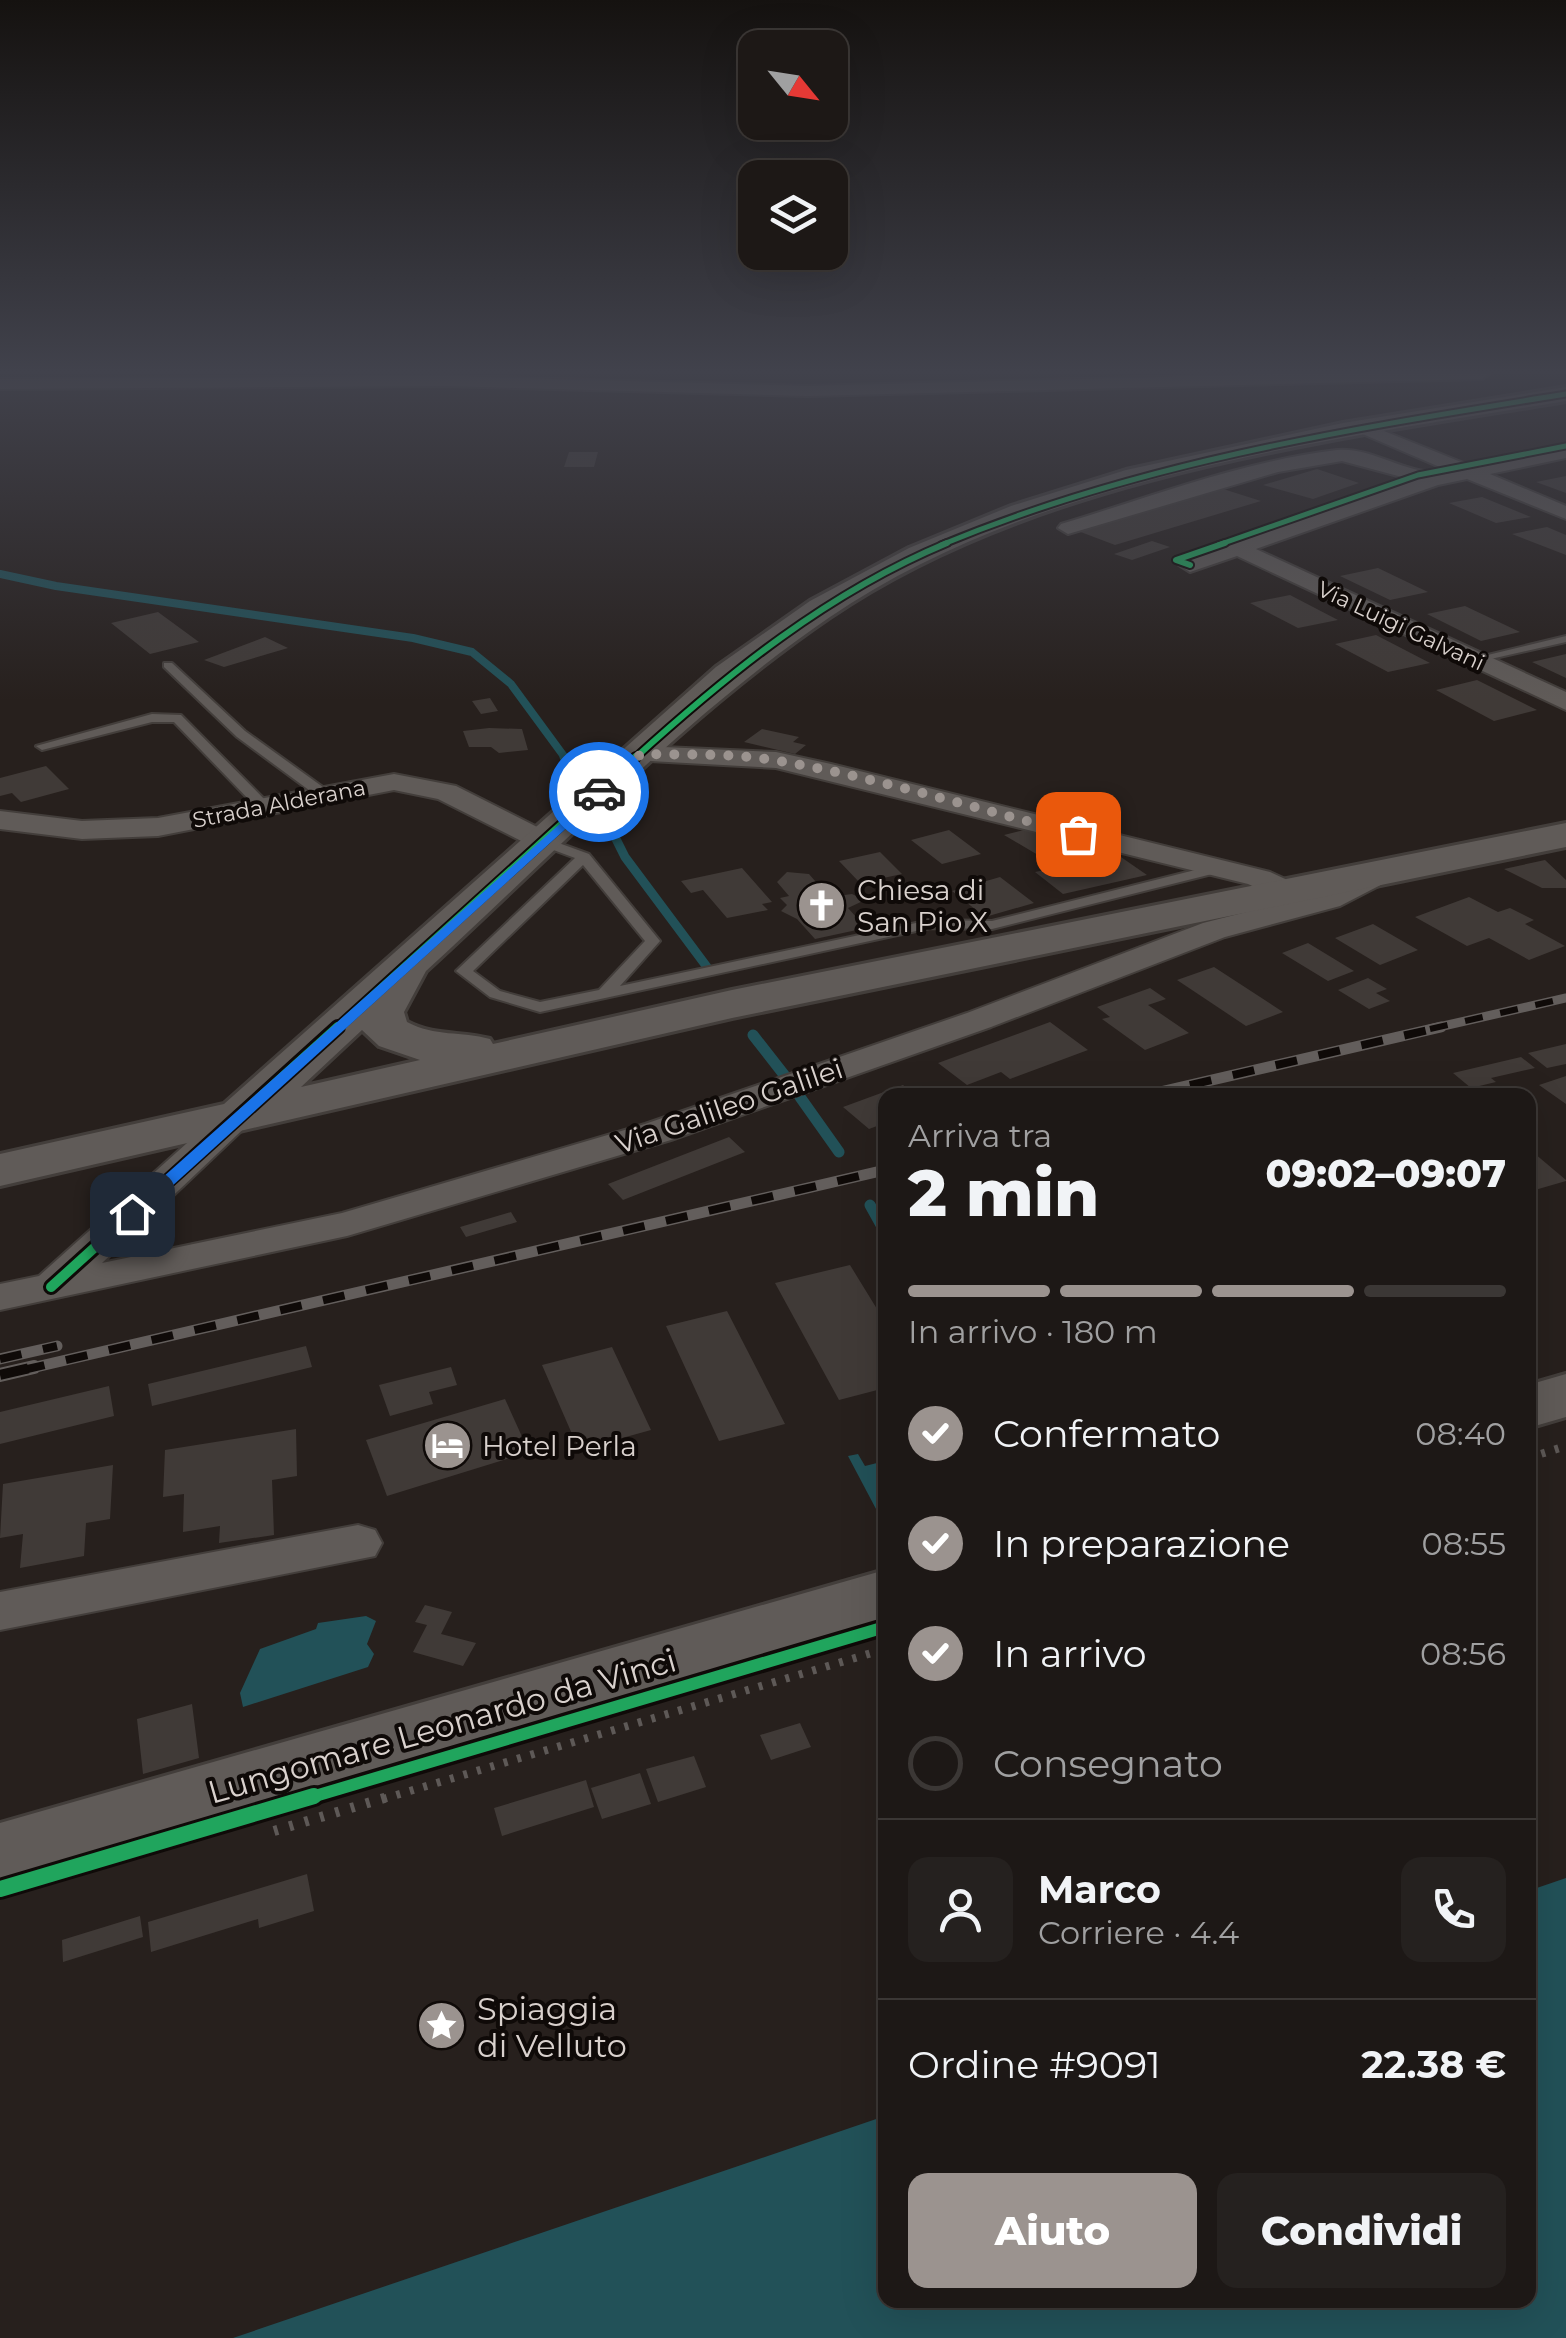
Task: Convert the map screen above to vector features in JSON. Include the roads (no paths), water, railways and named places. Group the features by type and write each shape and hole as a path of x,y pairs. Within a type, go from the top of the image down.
{"street":[{"path":"239,1116 728,674 786,627 849,588 937,544 1025,509 1106,483"},
{"path":"1068,528 1220,483"},
{"path":"1190,565 1424,483"},
{"path":"1493,483 1566,513"},
{"name":"Via Luigi Galvani","path":"1236,548 1566,702"},
{"path":"641,754 776,760 1259,878 1284,890"},
{"name":"Strada Alderana","path":"0,820 57,828 120,830 184,823 322,792 394,782 418,783 446,792 545,842"},
{"name":"Via Galileo Galilei","path":"0,1170 732,1004 1566,835"},
{"name":"Via Galileo Galilei","path":"0,1296 346,1224 658,1132 962,1026 1214,930 1329,900 1389,869"},
{"path":"407,966 381,1012 386,1030 407,1043 439,1052 653,1008 732,1004"},
{"path":"0,1154 116,1127 192,1098 266,1057 351,994 407,966"},
{"name":"Via Galileo Galilei","path":"52,1287 239,1116"},
{"path":"1536,1405 1566,1396"},
{"path":"0,1610 358,1544"},
{"name":"Lungomare Leonardo da Vinci","path":"0,1857 878,1598"}],"lane":[{"path":"1473,660 1566,639"},
{"path":"168,665 242,734 322,792"},
{"path":"42,746 152,718 176,718 263,806"},
{"path":"545,842 584,857 653,941 604,994"},
{"path":"584,857 464,971 495,994 540,1007 930,924 992,925 1219,868"}],"water":[{"path":"858,1454 865,1466 878,1463 878,1513 848,1456"},
{"path":"366,1616 376,1621 367,1644 374,1654 368,1667 243,1707 240,1693 260,1649 316,1629 318,1623"},
{"path":"1566,1878 1566,2338 233,2338 878,2118 878,2308 1536,2308 1536,1888"}],"waterway":[{"path":"0,574 56,586 413,638 472,652 511,684 566,759"},
{"path":"564,757 584,785"},
{"path":"603,813 625,857 707,967"},
{"path":"753,1035 785,1076"},
{"path":"800,1097 839,1152"},
{"path":"870,1205 878,1219"}],"railway":[{"path":"1430,1029 1566,998"},
{"path":"1177,1088 1441,1027"},
{"path":"23,1370 878,1172"},
{"path":"0,1359 57,1346"},
{"path":"0,1375 34,1367"}],"place":[{"name":"Chiesa di San Pio X","path":"822,906"},
{"name":"Hotel Perla","path":"447,1446"},
{"name":"Spiaggia di Velluto","path":"442,2026"}]}
